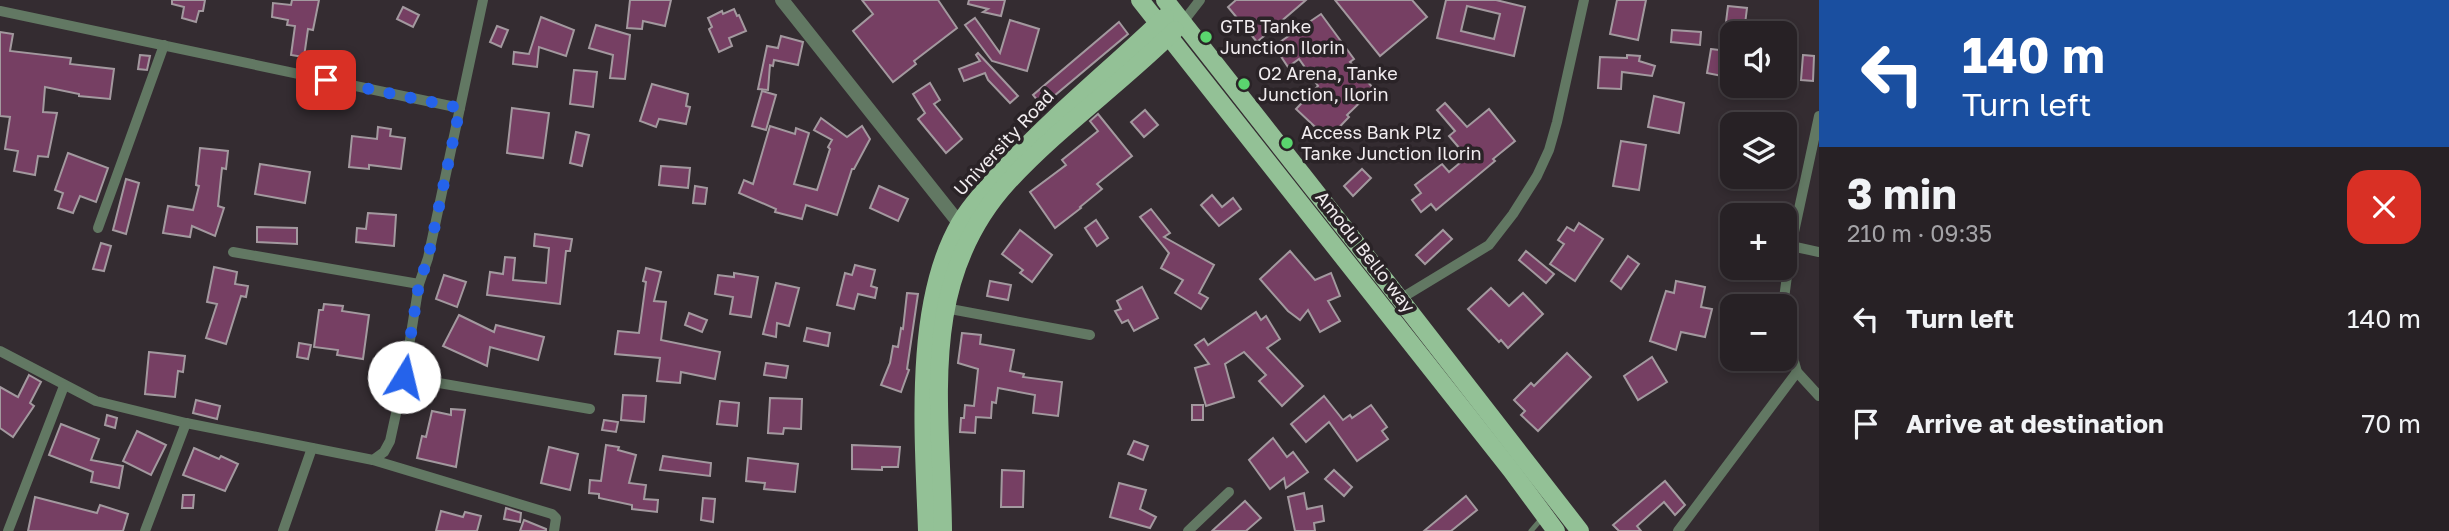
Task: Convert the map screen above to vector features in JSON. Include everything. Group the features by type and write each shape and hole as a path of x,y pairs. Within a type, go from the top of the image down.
{"main road":[{"name":"Amodu Bello way","path":"1140,0 1511,470 1556,531"},
{"name":"Amodu Bello way","path":"1183,8 1401,299 1580,531"},
{"path":"1163,30 1183,8"},
{"name":"University Road","path":"927,531 925,418 929,315 939,275 959,223 993,181 1039,132 1163,30"},
{"name":"University Road","path":"943,531 939,412 941,343 945,308 955,270 980,219 1009,181 1163,30"}],"street":[{"path":"373,460 384,452 390,441 404,377 419,284 428,258 483,0"},
{"path":"782,0 959,223"},
{"path":"1401,299 1489,245 1537,176 1558,122 1584,0"},
{"path":"0,11 460,108"},
{"path":"98,228 164,45"},
{"path":"1797,218 1819,116"},
{"path":"1797,247 1819,252"},
{"path":"233,252 419,284"},
{"path":"945,308 1090,335"},
{"path":"0,351 96,401 186,423 373,460 552,514 556,518 554,531"},
{"path":"1678,531 1797,372 1819,396"},
{"path":"404,377 590,409"},
{"path":"8,531 64,386"},
{"path":"145,531 186,423"},
{"path":"283,531 312,448"},
{"path":"1188,531 1229,492"}],"lane":[{"path":"1531,531 1558,503"}],"building":[{"path":"172,0 205,0 203,11 199,11 196,22 182,18 184,7 172,4"},
{"path":"292,0 319,0 313,30 308,29 304,57 291,55 295,26 287,25 288,20 272,17 273,3 291,5"},
{"path":"630,0 671,0 665,26 643,21 642,29 627,28"},
{"path":"862,0 938,0 957,28 914,61 916,64 893,82 853,31 873,14"},
{"path":"969,0 1005,0 1001,16 983,12 988,9 968,4"},
{"path":"1236,0 1306,0 1257,42 1228,7"},
{"path":"1335,0 1412,0 1427,17 1380,56"},
{"path":"1446,0 1496,0 1525,7 1514,56 1437,38","holes":["1467,6 1500,14 1494,39 1461,31"]},
{"path":"1617,0 1646,0 1638,40 1610,34"},
{"path":"1728,6 1747,8 1745,21 1726,21"},
{"path":"403,7 419,15 413,27 397,19"},
{"path":"734,9 746,31 729,38 732,46 719,52 709,29 712,27 708,18"},
{"path":"1321,14 1354,59 1350,62 1374,89 1347,115 1349,117 1328,139 1296,109 1318,86 1299,59 1288,67 1274,46"},
{"path":"541,17 574,30 566,56 539,47 537,67 513,64 514,52 529,54"},
{"path":"975,18 1000,53 1010,20 1039,29 1027,71 992,61 965,25"},
{"path":"1119,22 1128,34 1042,106 1033,95"},
{"path":"596,25 630,35 625,79 610,78 613,55 589,48"},
{"path":"497,26 508,30 501,47 490,42"},
{"path":"1672,30 1701,32 1700,45 1671,42"},
{"path":"0,32 13,34 10,51 71,58 70,64 114,69 110,99 79,96 45,87 43,112 57,113 48,157 38,156 35,175 14,171 18,151 5,149 10,117 0,116"},
{"path":"781,36 803,42 798,65 774,60 773,66 770,65 768,90 758,89 767,46 778,48"},
{"path":"1711,49 1720,50 1720,76 1707,73"},
{"path":"978,53 1018,96 1010,103 988,80 985,73 964,81 959,69 980,61 976,55"},
{"path":"140,55 150,56 147,70 138,69"},
{"path":"1627,55 1640,56 1639,61 1655,66 1652,76 1622,72 1621,89 1598,88 1600,57 1627,58"},
{"path":"1803,55 1814,56 1813,81 1801,80"},
{"path":"574,70 597,72 593,107 570,104"},
{"path":"930,83 940,100 934,104 962,139 946,153 918,119 925,113 913,94"},
{"path":"652,84 688,94 686,106 690,107 686,124 659,119 656,127 640,121"},
{"path":"762,91 776,95 766,130 752,126"},
{"path":"309,94 323,94 323,105 309,105"},
{"path":"1654,96 1684,103 1679,133 1648,127"},
{"path":"1445,103 1467,127 1489,109 1515,141 1436,210 1431,204 1421,212 1412,200 1421,193 1415,185 1442,164 1449,172 1467,157 1449,136 1455,131 1437,110"},
{"path":"512,108 549,113 543,158 507,153"},
{"path":"1145,110 1158,125 1144,137 1131,122"},
{"path":"1098,114 1132,156 1097,184 1102,189 1055,228 1030,192 1066,165 1062,160 1098,131 1090,121"},
{"path":"821,118 847,137 862,126 870,139 852,169 837,215 806,205 802,219 775,212 776,209 739,193 744,180 753,184 770,126 795,134 796,128 809,133 794,184 817,190 832,140 814,130"},
{"path":"378,127 391,129 390,136 405,138 401,169 369,165 369,169 349,167 352,136 377,139"},
{"path":"576,132 589,135 582,166 570,163"},
{"path":"1621,141 1646,145 1639,190 1613,186"},
{"path":"200,148 228,151 226,169 222,168 218,206 224,208 215,236 192,226 190,237 163,233 168,206 193,210 199,186 196,185"},
{"path":"68,153 108,168 96,202 80,196 73,213 58,208 63,193 55,190"},
{"path":"260,164 310,172 305,203 255,194"},
{"path":"661,166 690,168 688,188 659,185"},
{"path":"1362,169 1371,178 1353,196 1344,186"},
{"path":"126,179 139,183 126,234 113,230"},
{"path":"695,186 707,188 705,204 693,203"},
{"path":"879,186 908,199 898,221 870,208"},
{"path":"1212,195 1222,207 1233,198 1241,209 1219,226 1201,205"},
{"path":"1151,209 1170,233 1164,237 1214,265 1199,293 1208,298 1201,309 1175,293 1183,280 1161,268 1169,253 1140,217"},
{"path":"368,213 396,215 394,246 356,242 357,228 366,229"},
{"path":"1096,220 1108,238 1097,246 1085,228"},
{"path":"1579,223 1603,239 1575,281 1550,264 1564,244 1558,240 1567,227 1574,231"},
{"path":"257,227 297,228 297,244 257,242"},
{"path":"1020,230 1052,255 1032,282 1020,273 1023,270 1002,254"},
{"path":"1443,230 1452,239 1425,264 1416,255"},
{"path":"535,234 572,239 570,251 566,251 560,304 487,295 490,272 503,274 505,257 515,258 513,280 546,283 549,248 534,246"},
{"path":"101,243 111,246 104,271 93,269"},
{"path":"1290,251 1315,280 1331,273 1340,296 1328,301 1340,321 1320,332 1308,310 1300,320 1288,311 1260,279"},
{"path":"1526,251 1554,274 1546,283 1519,260"},
{"path":"1628,256 1639,264 1621,289 1611,281"},
{"path":"855,265 875,270 871,286 877,288 875,298 858,294 854,309 837,305 845,273 852,275"},
{"path":"214,267 237,272 235,284 248,286 246,297 241,296 226,344 206,338 217,304 207,302"},
{"path":"646,268 661,272 654,301 666,302 661,340 720,352 715,379 681,372 680,383 657,381 660,358 615,354 618,331 639,333"},
{"path":"734,273 758,277 751,317 730,314 733,297 715,294 718,275 734,277"},
{"path":"444,275 466,282 457,307 436,299"},
{"path":"990,281 1011,285 1008,300 987,296"},
{"path":"1676,281 1705,287 1701,307 1712,309 1705,337 1681,332 1676,350 1650,341 1666,291 1674,293"},
{"path":"776,283 799,288 789,326 777,323 776,337 763,334"},
{"path":"1142,287 1158,318 1134,331 1128,320 1122,323 1115,311 1121,309 1117,301"},
{"path":"1491,288 1509,306 1523,293 1543,314 1508,348 1468,309"},
{"path":"907,293 918,294 907,369 909,370 901,392 881,385 890,363 893,346 898,347"},
{"path":"324,304 343,306 342,311 369,315 363,359 337,355 338,350 314,347 319,310 323,310"},
{"path":"1256,312 1261,320 1266,316 1280,339 1267,348 1303,386 1282,406 1259,381 1266,375 1244,352 1225,364 1234,397 1206,406 1195,368 1209,364 1195,345 1204,339 1208,345"},
{"path":"689,313 707,320 702,332 685,325"},
{"path":"459,315 494,332 496,325 544,337 538,360 490,347 487,366 443,346"},
{"path":"807,328 830,333 828,346 804,341"},
{"path":"962,333 981,335 980,344 1014,350 1010,371 1024,374 1023,377 1062,382 1058,416 1033,413 1035,395 998,388 996,403 992,402 991,418 976,417 975,433 960,432 965,405 974,406 978,369 958,363"},
{"path":"299,343 311,345 308,359 297,357"},
{"path":"149,352 185,356 183,372 178,371 175,397 145,394"},
{"path":"1567,353 1591,377 1538,431 1521,415 1525,411 1514,400 1531,383 1534,386"},
{"path":"1652,357 1667,382 1638,400 1624,376"},
{"path":"766,363 788,366 786,378 764,375"},
{"path":"29,375 41,382 30,403 34,406 13,437 0,428 0,387 18,397"},
{"path":"623,395 646,396 644,422 621,420"},
{"path":"1324,396 1343,420 1350,415 1352,418 1371,405 1387,427 1382,431 1388,439 1357,461 1329,422 1306,442 1291,424"},
{"path":"770,398 802,399 801,429 784,428 783,434 768,433"},
{"path":"196,400 220,406 217,419 193,413"},
{"path":"720,401 739,403 737,426 717,424"},
{"path":"1192,405 1203,405 1203,420 1192,420"},
{"path":"451,409 465,410 456,467 417,458 422,436 426,437 432,411 451,415"},
{"path":"107,415 117,418 115,428 105,425"},
{"path":"604,420 618,422 616,432 602,430"},
{"path":"61,424 99,439 91,460 123,466 119,488 91,482 93,472 49,455"},
{"path":"137,431 166,445 151,475 123,461"},
{"path":"1273,438 1287,457 1293,452 1308,472 1286,488 1284,478 1270,489 1249,460"},
{"path":"1134,441 1148,446 1143,460 1128,454"},
{"path":"606,445 619,447 618,450 636,455 629,483 646,485 644,499 658,500 657,512 632,509 632,505 599,498 599,494 589,493 590,480 601,481"},
{"path":"852,445 900,447 898,467 882,467 882,470 852,469"},
{"path":"549,447 578,454 570,490 541,483"},
{"path":"194,448 238,464 225,491 183,475"},
{"path":"663,456 711,463 710,476 660,470"},
{"path":"748,458 798,464 795,492 764,489 765,483 746,481"},
{"path":"1002,470 1024,471 1023,507 1001,507"},
{"path":"1334,470 1352,487 1344,496 1325,479"},
{"path":"1665,481 1685,505 1675,515 1664,502 1637,526 1641,531 1619,531 1613,525"},
{"path":"1119,483 1146,490 1140,509 1156,517 1150,528 1110,517"},
{"path":"1304,493 1307,509 1322,506 1324,521 1314,523 1315,531 1295,531 1288,497"},
{"path":"183,495 194,495 193,508 182,508"},
{"path":"1466,496 1477,510 1451,531 1424,531"},
{"path":"35,497 97,513 100,505 128,514 123,531 28,531"},
{"path":"703,498 715,499 713,522 701,520"},
{"path":"1245,501 1261,518 1246,531 1212,531"},
{"path":"506,508 521,513 520,522 504,519"},
{"path":"441,511 463,517 465,512 481,516 477,531 436,531"},
{"path":"524,520 546,529 546,531 520,531"}],"place":[{"name":"GTB Tanke Junction Ilorin","path":"1206,37"},
{"name":"O2 Arena, Tanke Junction, Ilorin","path":"1244,84"},
{"name":"Access Bank Plz Tanke Junction Ilorin","path":"1287,143"}],"route":[{"path":"326,80 460,108 428,258 419,284 404,377"}]}
